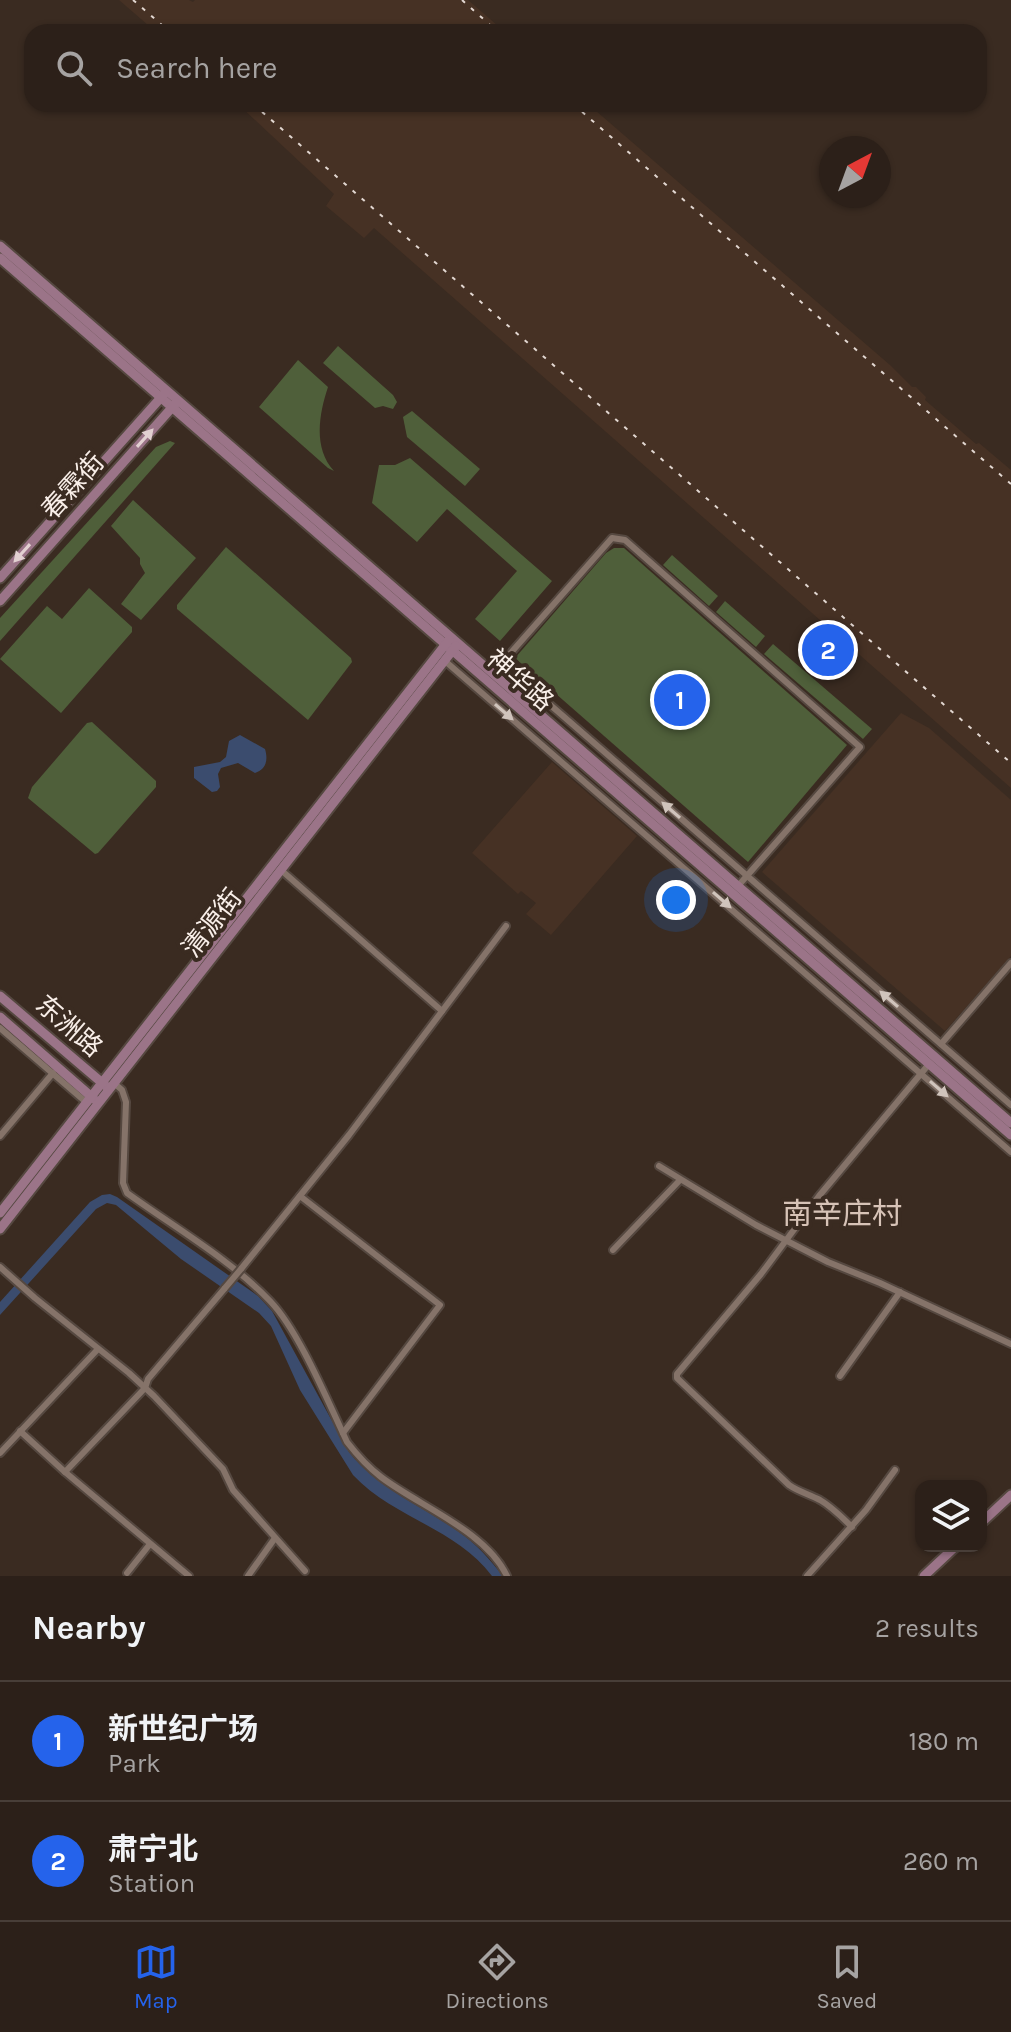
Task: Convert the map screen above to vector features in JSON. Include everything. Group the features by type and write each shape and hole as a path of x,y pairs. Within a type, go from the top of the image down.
{"main road":[{"name":"神华路","path":"0,246 164,394"},
{"name":"神华路","path":"0,258 176,404 1011,1135"},
{"name":"春霖街","path":"0,578 164,394"},
{"name":"春霖街","path":"0,601 176,404"},
{"name":"神华路","path":"452,644 493,673 1011,1123"},
{"name":"清源街","path":"0,1213 108,1085 281,870 445,661 452,644"},
{"name":"清源街","path":"108,1085 452,644"},
{"name":"东洲路","path":"0,996 108,1085"},
{"name":"东洲路","path":"0,1017 92,1101"},
{"name":"清源街","path":"0,1229 92,1101"},
{"path":"987,1517 1011,1495"},
{"path":"924,1576 950,1552"}],"street":[{"path":"493,673 612,538 625,540 860,747 738,886"},
{"path":"445,661 1011,1152"},
{"path":"502,663 1011,1105"},
{"path":"281,870 442,1011"},
{"path":"65,1472 145,1388 148,1379 300,1196 506,926"},
{"path":"941,1044 1011,963"},
{"path":"0,1028 55,1070 0,1136"},
{"path":"852,1527 831,1507 789,1485 677,1378 819,1196 929,1064"},
{"path":"108,1085 122,1090 126,1102 123,1188 246,1279 272,1303 290,1329 356,1454 373,1471 472,1537 507,1576"},
{"path":"659,1166 787,1240 1011,1344"},
{"path":"613,1250 680,1180"},
{"path":"300,1196 440,1305 343,1433"},
{"path":"0,1267 145,1388 216,1461 233,1490 305,1571"},
{"path":"840,1376 900,1292"},
{"path":"0,1453 98,1349"},
{"path":"20,1431 189,1576"},
{"path":"807,1576 852,1527 895,1470"},
{"path":"248,1576 275,1538"},
{"path":"127,1573 150,1544"}],"shaded area":[{"path":"119,0 468,0 496,24 147,24"},
{"path":"247,112 597,112 912,387 916,387 926,397 925,400 1011,470 1011,788 374,228 364,238 326,206 334,194"},
{"path":"901,713 929,728 1011,800 1011,956 945,1031 762,872"},
{"path":"552,762 637,836 551,935 526,914 536,903 521,891 518,894 472,853"}],"green space":[{"path":"338,346 393,395 397,402 393,409 383,406 375,408 323,363"},
{"path":"298,360 328,387 320,419 320,441 327,462 334,471 259,407"},
{"path":"412,411 480,469 465,486 407,437 403,417"},
{"path":"170,441 175,443 0,641 0,618 156,447"},
{"path":"410,458 552,581 500,641 475,619 517,571 447,509 417,542 372,503 379,465 395,465"},
{"path":"133,500 196,558 141,620 121,604 145,573 140,558 111,526"},
{"path":"226,547 351,658 352,662 308,720 177,609 177,605"},
{"path":"614,548 624,548 847,745 748,862 515,658 606,553"},
{"path":"672,555 718,596 709,606 663,565"},
{"path":"89,588 132,627 132,632 61,713 0,659 47,606 62,619"},
{"path":"725,601 765,636 756,647 716,612"},
{"path":"773,644 872,729 863,739 764,654"},
{"path":"92,722 156,781 156,787 95,854 28,798 32,787 87,723"}],"water":[{"path":"240,735 265,749 264,766 255,773 238,763 221,768 218,774 220,787 212,792 194,778 194,767 220,762 226,757 229,741"},
{"path":"110,1194 258,1296 272,1311 349,1452 360,1465 466,1537 503,1576 492,1576 461,1546 387,1502 353,1475 300,1390 271,1326 259,1313 181,1259 116,1205 107,1203 96,1209 0,1315 0,1302 90,1202"}],"railway":[{"path":"133,0 161,24"},
{"path":"462,0 489,24"},
{"path":"262,112 1011,763"},
{"path":"582,112 1011,484"}],"place":[{"name":"肃宁北","path":"828,650"},
{"name":"新世纪广场","path":"680,700"}],"district":[{"name":"南辛庄村","path":"842,1214"}]}
